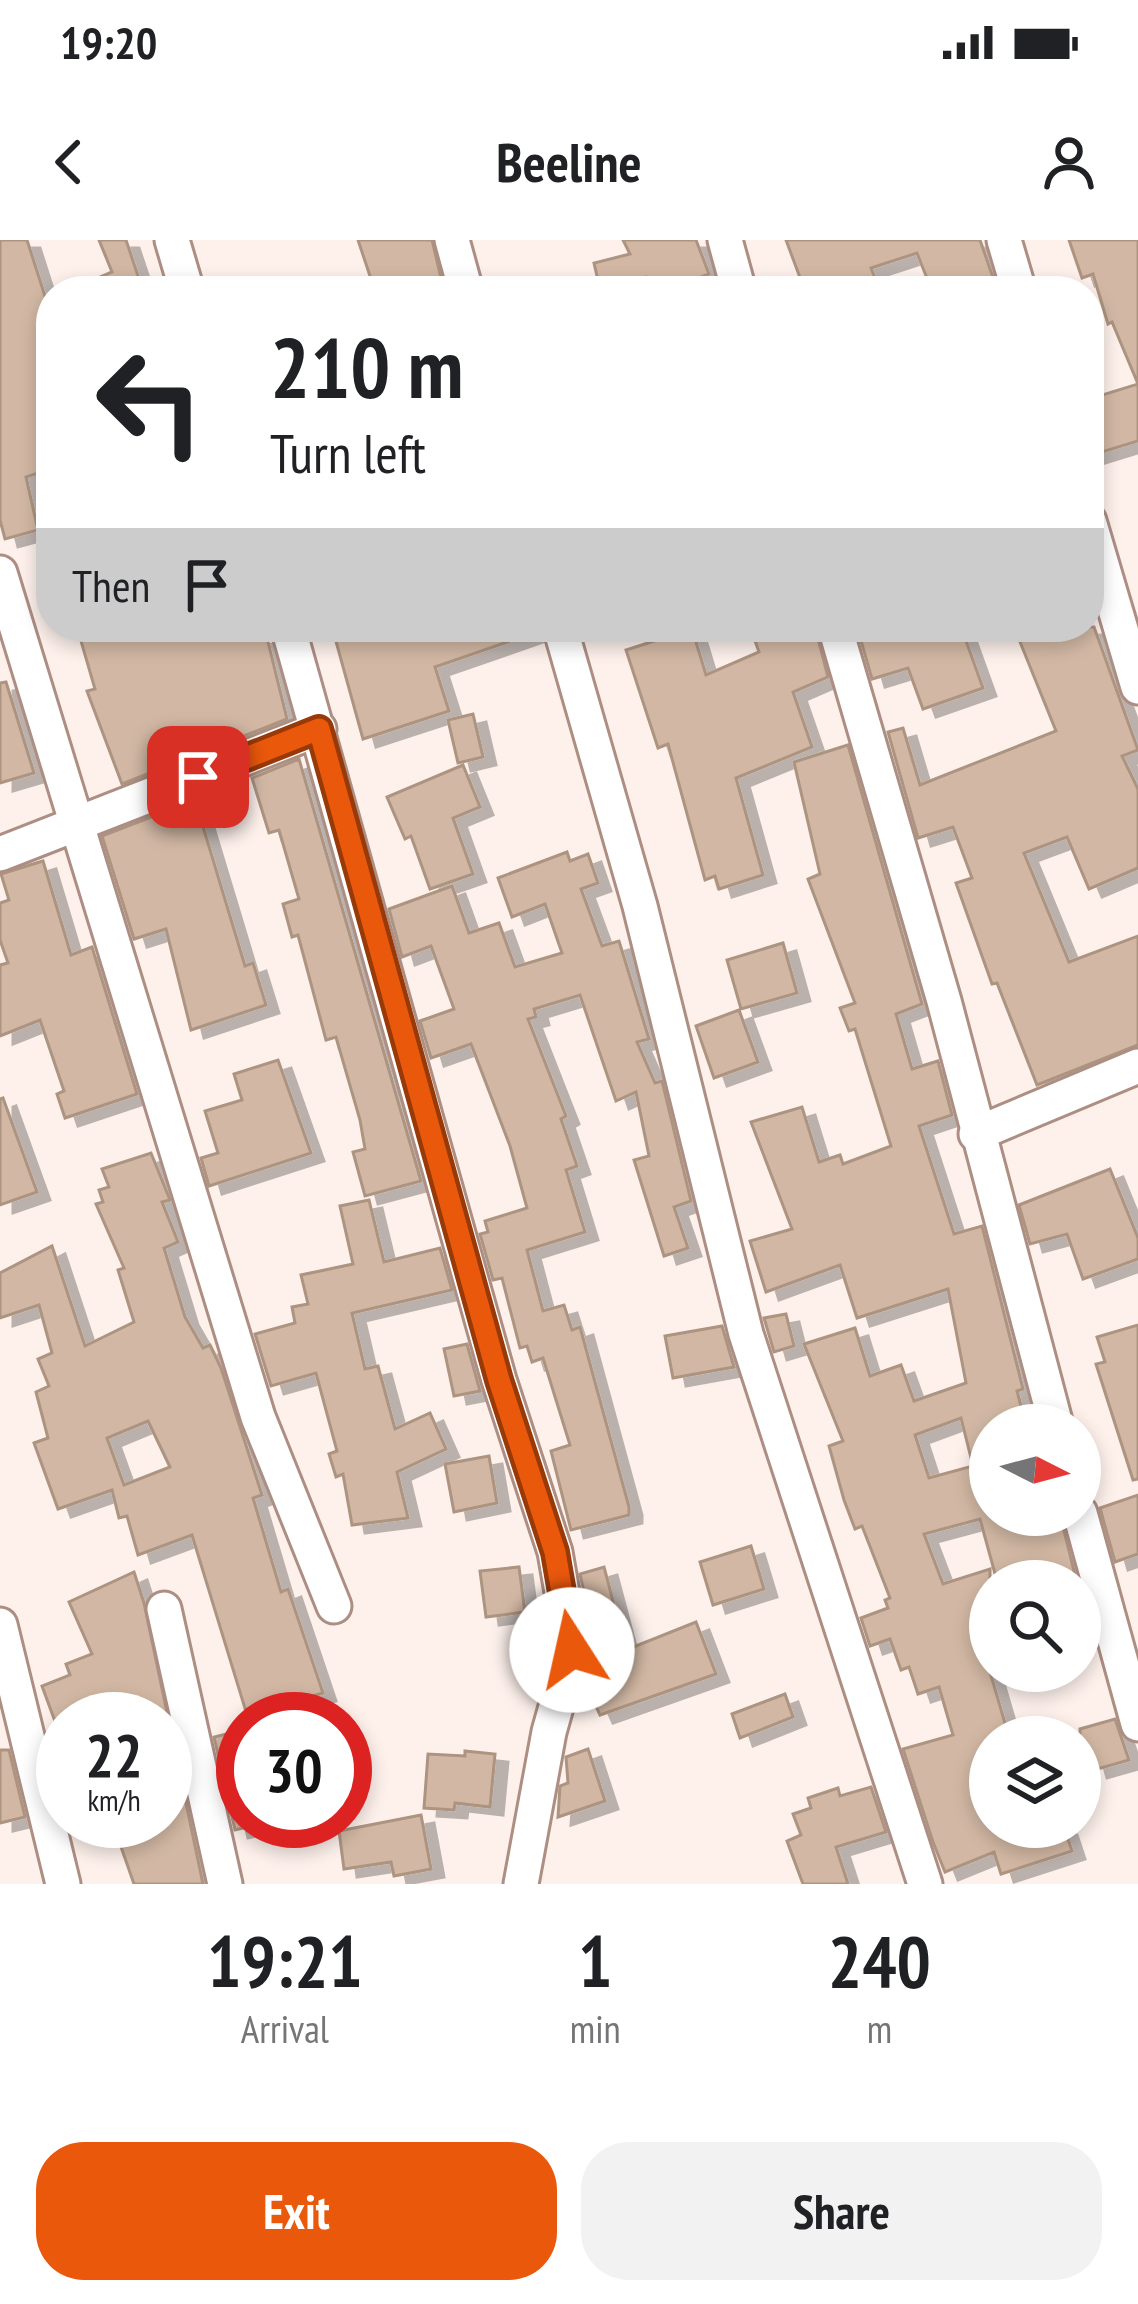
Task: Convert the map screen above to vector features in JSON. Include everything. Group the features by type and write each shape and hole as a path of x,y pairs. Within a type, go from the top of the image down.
{"street":[{"path":"172,240 183,276"},
{"path":"452,240 462,276"},
{"path":"725,240 736,276"},
{"path":"1004,240 1015,276"},
{"path":"1104,572 1138,687"},
{"path":"0,573 258,1417 334,1606"},
{"path":"293,642 499,1380 559,1571 572,1650 549,1732 521,1884"},
{"path":"564,642 640,906 746,1334 925,1884"},
{"path":"839,642 944,1001 1050,1404"},
{"path":"0,854 319,729"},
{"path":"976,1134 1138,1066"},
{"path":"1086,1536 1138,1724"},
{"path":"164,1609 225,1884"},
{"path":"0,1625 63,1884"}],"building":[{"path":"0,240 27,240 39,276 36,474 26,477 36,531 5,539 0,520"},
{"path":"99,240 126,240 138,276 103,276 112,272"},
{"path":"358,240 432,240 440,276 370,276"},
{"path":"623,240 696,240 709,274 597,276 594,263 630,254"},
{"path":"786,240 980,240 993,276 926,276 917,253 871,268 874,276 799,276"},
{"path":"1069,240 1138,240 1138,384 1112,322 1108,324 1104,276 1081,276"},
{"path":"1138,384 1138,441 1104,451 1104,394"},
{"path":"81,642 268,642 287,719 122,784 87,691 95,689"},
{"path":"336,642 507,642 435,667 449,711 363,739"},
{"path":"651,642 696,642 706,675 759,652 755,642 819,642 828,677 793,692 812,747 736,778 763,875 719,889 715,876 705,880 668,744 658,748 626,650"},
{"path":"861,642 966,642 983,688 923,709 908,668 872,679"},
{"path":"1020,642 1099,642 1138,750 1122,756 1138,789 1138,868 1089,889 1067,837 1024,853 1069,962 1138,936 1138,1045 1037,1085 997,983 992,984 956,883 972,878 953,827 918,838 888,732 903,728 920,785 1056,731"},
{"path":"6,682 34,773 0,783 0,683"},
{"path":"473,714 483,757 458,763 448,720"},
{"path":"848,745 922,1004 896,1014 912,1069 938,1061 952,1115 919,1126 954,1234 982,1226 1023,1389 1017,1391 1020,1404 969,1404 969,1450 961,1418 915,1435 929,1478 969,1467 969,1522 924,1534 943,1584 969,1576 969,1692 996,1692 1003,1716 969,1716 969,1848 1072,1851 1001,1874 994,1852 945,1872 933,1842 903,1749 953,1735 939,1687 918,1694 909,1667 901,1670 890,1639 870,1646 861,1618 888,1608 885,1600 890,1598 862,1526 855,1529 844,1500 829,1446 843,1441 804,1344 855,1328 870,1376 901,1365 914,1401 966,1383 948,1289 857,1318 840,1265 766,1292 750,1241 792,1229 751,1122 802,1107 819,1162 840,1155 843,1164 891,1146 855,1029 849,1031 840,1008 855,1003 808,879 820,874 794,762"},
{"path":"299,759 421,1181 365,1196 353,1152 365,1149 360,1120 336,1037 326,1040 298,935 292,937 283,904 299,899 279,830 269,833 252,778"},
{"path":"463,765 480,807 453,818 473,874 430,889 411,836 405,839 387,797"},
{"path":"195,800 245,966 253,963 266,1005 191,1030 166,929 134,939 102,836"},
{"path":"567,852 570,861 588,854 598,883 581,889 602,946 619,941 649,1039 637,1042 655,1083 662,1081 691,1201 674,1207 688,1248 664,1256 634,1160 649,1156 636,1092 616,1101 580,995 534,1009 536,1017 528,1019 566,1116 561,1119 577,1166 566,1170 585,1232 527,1250 543,1311 564,1305 572,1330 580,1327 629,1507 629,1515 571,1530 551,1451 570,1445 543,1358 532,1362 527,1346 520,1348 502,1278 493,1280 480,1234 488,1232 485,1221 527,1208 510,1146 471,1044 431,1058 420,1021 454,1009 431,946 402,957 389,909 452,886 469,933 499,923 515,967 562,953 545,904 512,917 498,878"},
{"path":"43,861 71,955 92,947 137,1094 65,1118 57,1094 64,1091 40,1020 0,1036 0,965 8,963 0,940 0,903 9,900 1,874"},
{"path":"783,943 797,993 741,1009 727,960"},
{"path":"739,1010 758,1062 714,1078 696,1026"},
{"path":"278,1060 311,1153 209,1186 201,1158 218,1153 205,1111 242,1100 234,1074"},
{"path":"0,1099 37,1192 0,1205"},
{"path":"151,1153 170,1200 162,1202 178,1242 164,1248 185,1317 203,1348 210,1345 221,1368 262,1495 253,1498 281,1592 288,1589 323,1692 240,1692 192,1535 138,1555 127,1516 119,1518 112,1490 58,1509 34,1443 48,1438 36,1392 49,1386 38,1359 52,1353 39,1305 0,1318 0,1273 52,1246 85,1346 134,1322 118,1270 124,1268 96,1204 103,1202 99,1190 109,1187 102,1169","holes":["148,1421 170,1467 124,1485 107,1438"]},
{"path":"1110,1169 1138,1238 1138,1259 1083,1279 1067,1234 1030,1244 1019,1205"},
{"path":"369,1200 384,1262 440,1248 452,1290 352,1313 365,1369 378,1366 395,1429 430,1413 446,1449 397,1472 408,1518 352,1525 343,1474 336,1477 329,1454 337,1451 316,1373 271,1386 255,1334 295,1323 292,1307 308,1304 301,1275 353,1264 340,1206"},
{"path":"786,1314 794,1346 774,1352 764,1318"},
{"path":"1138,1325 1138,1479 1133,1480 1096,1364 1105,1362 1097,1337"},
{"path":"722,1326 734,1367 673,1378 665,1336"},
{"path":"467,1344 480,1391 454,1396 444,1349"},
{"path":"489,1456 497,1503 454,1512 445,1464"},
{"path":"1138,1495 1138,1554 1115,1562 1101,1508"},
{"path":"985,1536 1065,1536 1071,1560 991,1560"},
{"path":"751,1546 764,1589 713,1605 700,1562"},
{"path":"519,1567 525,1612 486,1617 480,1571"},
{"path":"604,1567 626,1650 696,1622 716,1674 600,1715 588,1688 604,1681 580,1574"},
{"path":"134,1572 163,1692 44,1692 42,1686 70,1675 66,1664 92,1654 69,1602"},
{"path":"785,1694 793,1717 740,1738 732,1714"},
{"path":"1115,1719 1129,1760 1101,1768 1101,1723"},
{"path":"588,1749 605,1801 558,1817 560,1786 568,1783 566,1757"},
{"path":"0,1750 9,1750 25,1817 0,1823"},
{"path":"465,1751 495,1754 490,1807 455,1803 454,1810 424,1808 428,1754 465,1756"},
{"path":"871,1787 886,1832 836,1847 848,1884 803,1884 787,1841 801,1835 793,1814 811,1808 808,1798 838,1788 840,1796"},
{"path":"421,1815 431,1869 394,1876 391,1862 344,1869 341,1848 372,1848 372,1825"},
{"path":"192,1832 203,1884 134,1884 121,1848 192,1848"}],"route":[{"path":"198,777 319,729 499,1380 555,1552 572,1650"}]}
